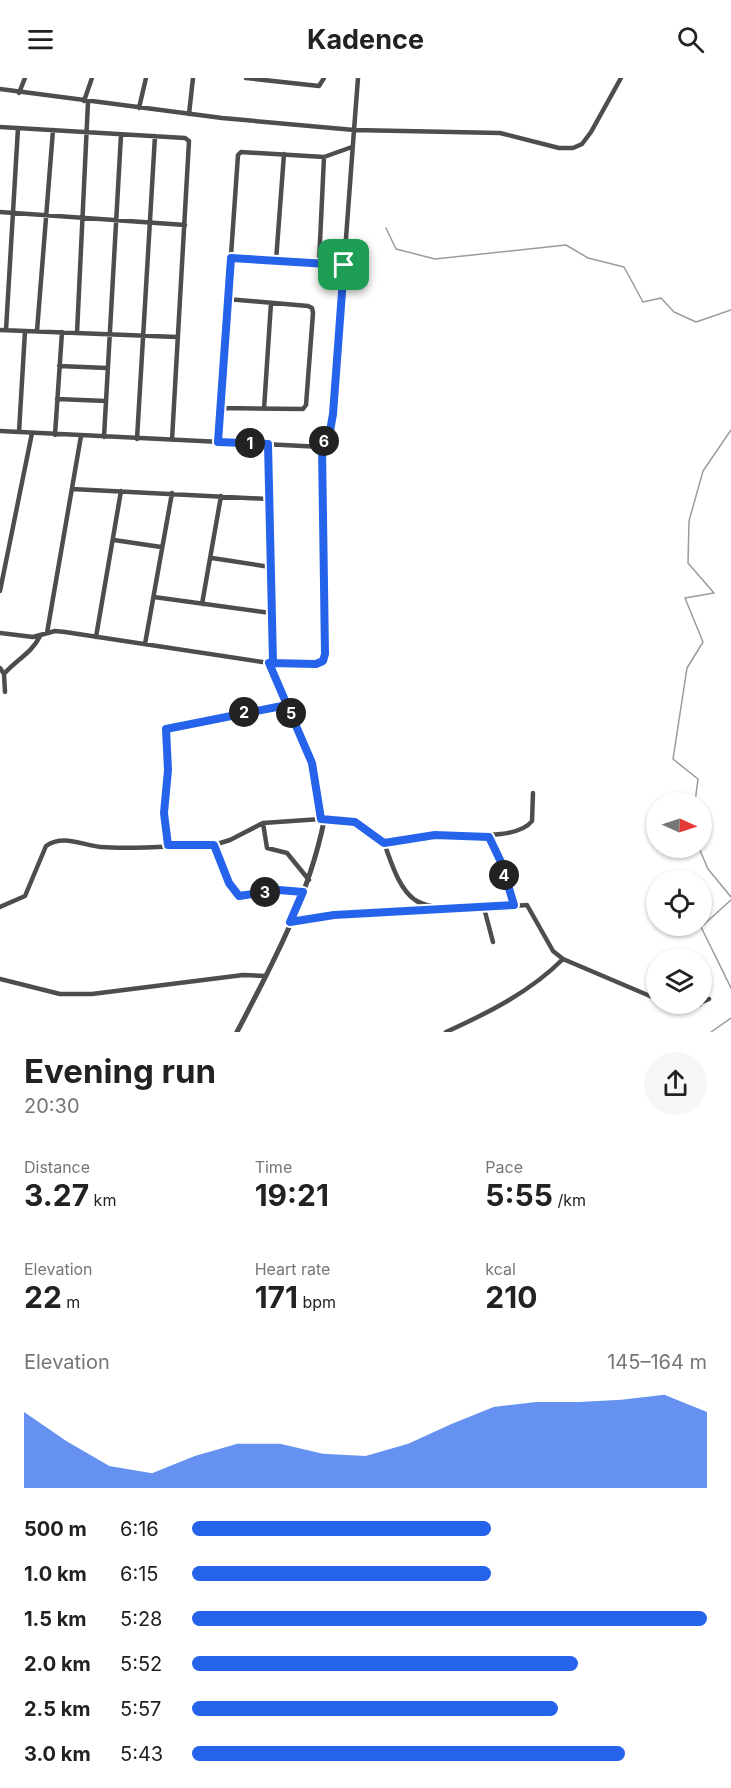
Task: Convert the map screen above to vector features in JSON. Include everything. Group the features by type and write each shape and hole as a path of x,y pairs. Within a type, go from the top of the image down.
{"street":[{"path":"19,93 25,78"},
{"path":"77,333 87,133 86,101 92,78"},
{"path":"139,108 146,78"},
{"path":"189,114 193,78"},
{"path":"246,78 287,80 319,86 324,78"},
{"path":"0,633 40,636 47,633 96,637 271,663 316,664 323,661 325,654 322,447 330,431 333,414 358,78"},
{"path":"0,89 189,114 354,130 500,133 560,148 573,148 582,144 591,132 621,78"},
{"path":"0,127 185,138 189,141 172,440"},
{"path":"18,128 3,330 177,337"},
{"path":"37,331 52,130"},
{"path":"104,437 121,135"},
{"path":"137,439 155,136"},
{"path":"218,442 238,155 245,152 324,157 352,147"},
{"path":"276,261 284,154"},
{"path":"319,263 324,157"},
{"path":"0,212 185,225"},
{"path":"231,258 344,265"},
{"path":"221,408 298,410 306,405 313,313 308,306 227,299"},
{"path":"264,409 271,303"},
{"path":"20,432 25,331"},
{"path":"55,435 62,332"},
{"path":"59,366 107,368"},
{"path":"57,399 106,401"},
{"path":"0,431 322,447"},
{"path":"0,591 32,433"},
{"path":"47,633 81,436"},
{"path":"237,1032 266,976 309,880 323,820 312,763 271,663 268,444"},
{"path":"72,489 268,499"},
{"path":"96,637 121,491"},
{"path":"145,644 172,493"},
{"path":"202,603 212,558 221,496"},
{"path":"114,540 161,547"},
{"path":"212,558 270,567"},
{"path":"154,597 272,613"},
{"path":"4,674 16,659 36,646 40,636"},
{"path":"0,668 4,674 5,692"},
{"path":"168,845 164,813 168,770 166,729 287,705"},
{"path":"384,843 435,835 489,837 531,824 533,793"},
{"path":"0,907 25,896 46,846 52,842 78,842 101,847 214,845 230,840 263,823 323,820 355,822 384,843 398,876 416,901 460,910 527,905 553,951 563,959 646,994"},
{"path":"263,823 267,848 287,853 309,880"},
{"path":"489,837 501,862 514,905"},
{"path":"214,845 236,895 246,897 285,890 303,892"},
{"path":"290,922 334,915 446,907"},
{"path":"484,908 493,942"},
{"path":"446,1032 499,1007 545,977 563,959"},
{"path":"0,979 60,994 81,994 243,975 266,976"}],"waterway":[{"path":"386,228 396,249 435,259 566,245 588,258 624,267 643,302 661,298 674,312 696,322 731,310"},
{"path":"696,792 698,779 673,759 687,668 703,642 685,598 714,593 688,563 689,521 703,471 731,430"},
{"path":"703,858 708,869 731,897"},
{"path":"731,900 701,927 731,988"},
{"path":"711,1032 731,1018"}],"route":[{"path":"344,265 231,258 218,442 268,444 273,662 269,663 272,672 287,705 238,712 164,730 168,770 164,813 168,845 214,845 236,895 246,897 279,890 303,892 290,922 334,915 446,907 460,910 514,905 501,862 489,837 435,835 384,843 355,822 321,819 312,763 269,663 316,664 323,661 325,654 322,447 330,431 333,414 344,265"}]}
